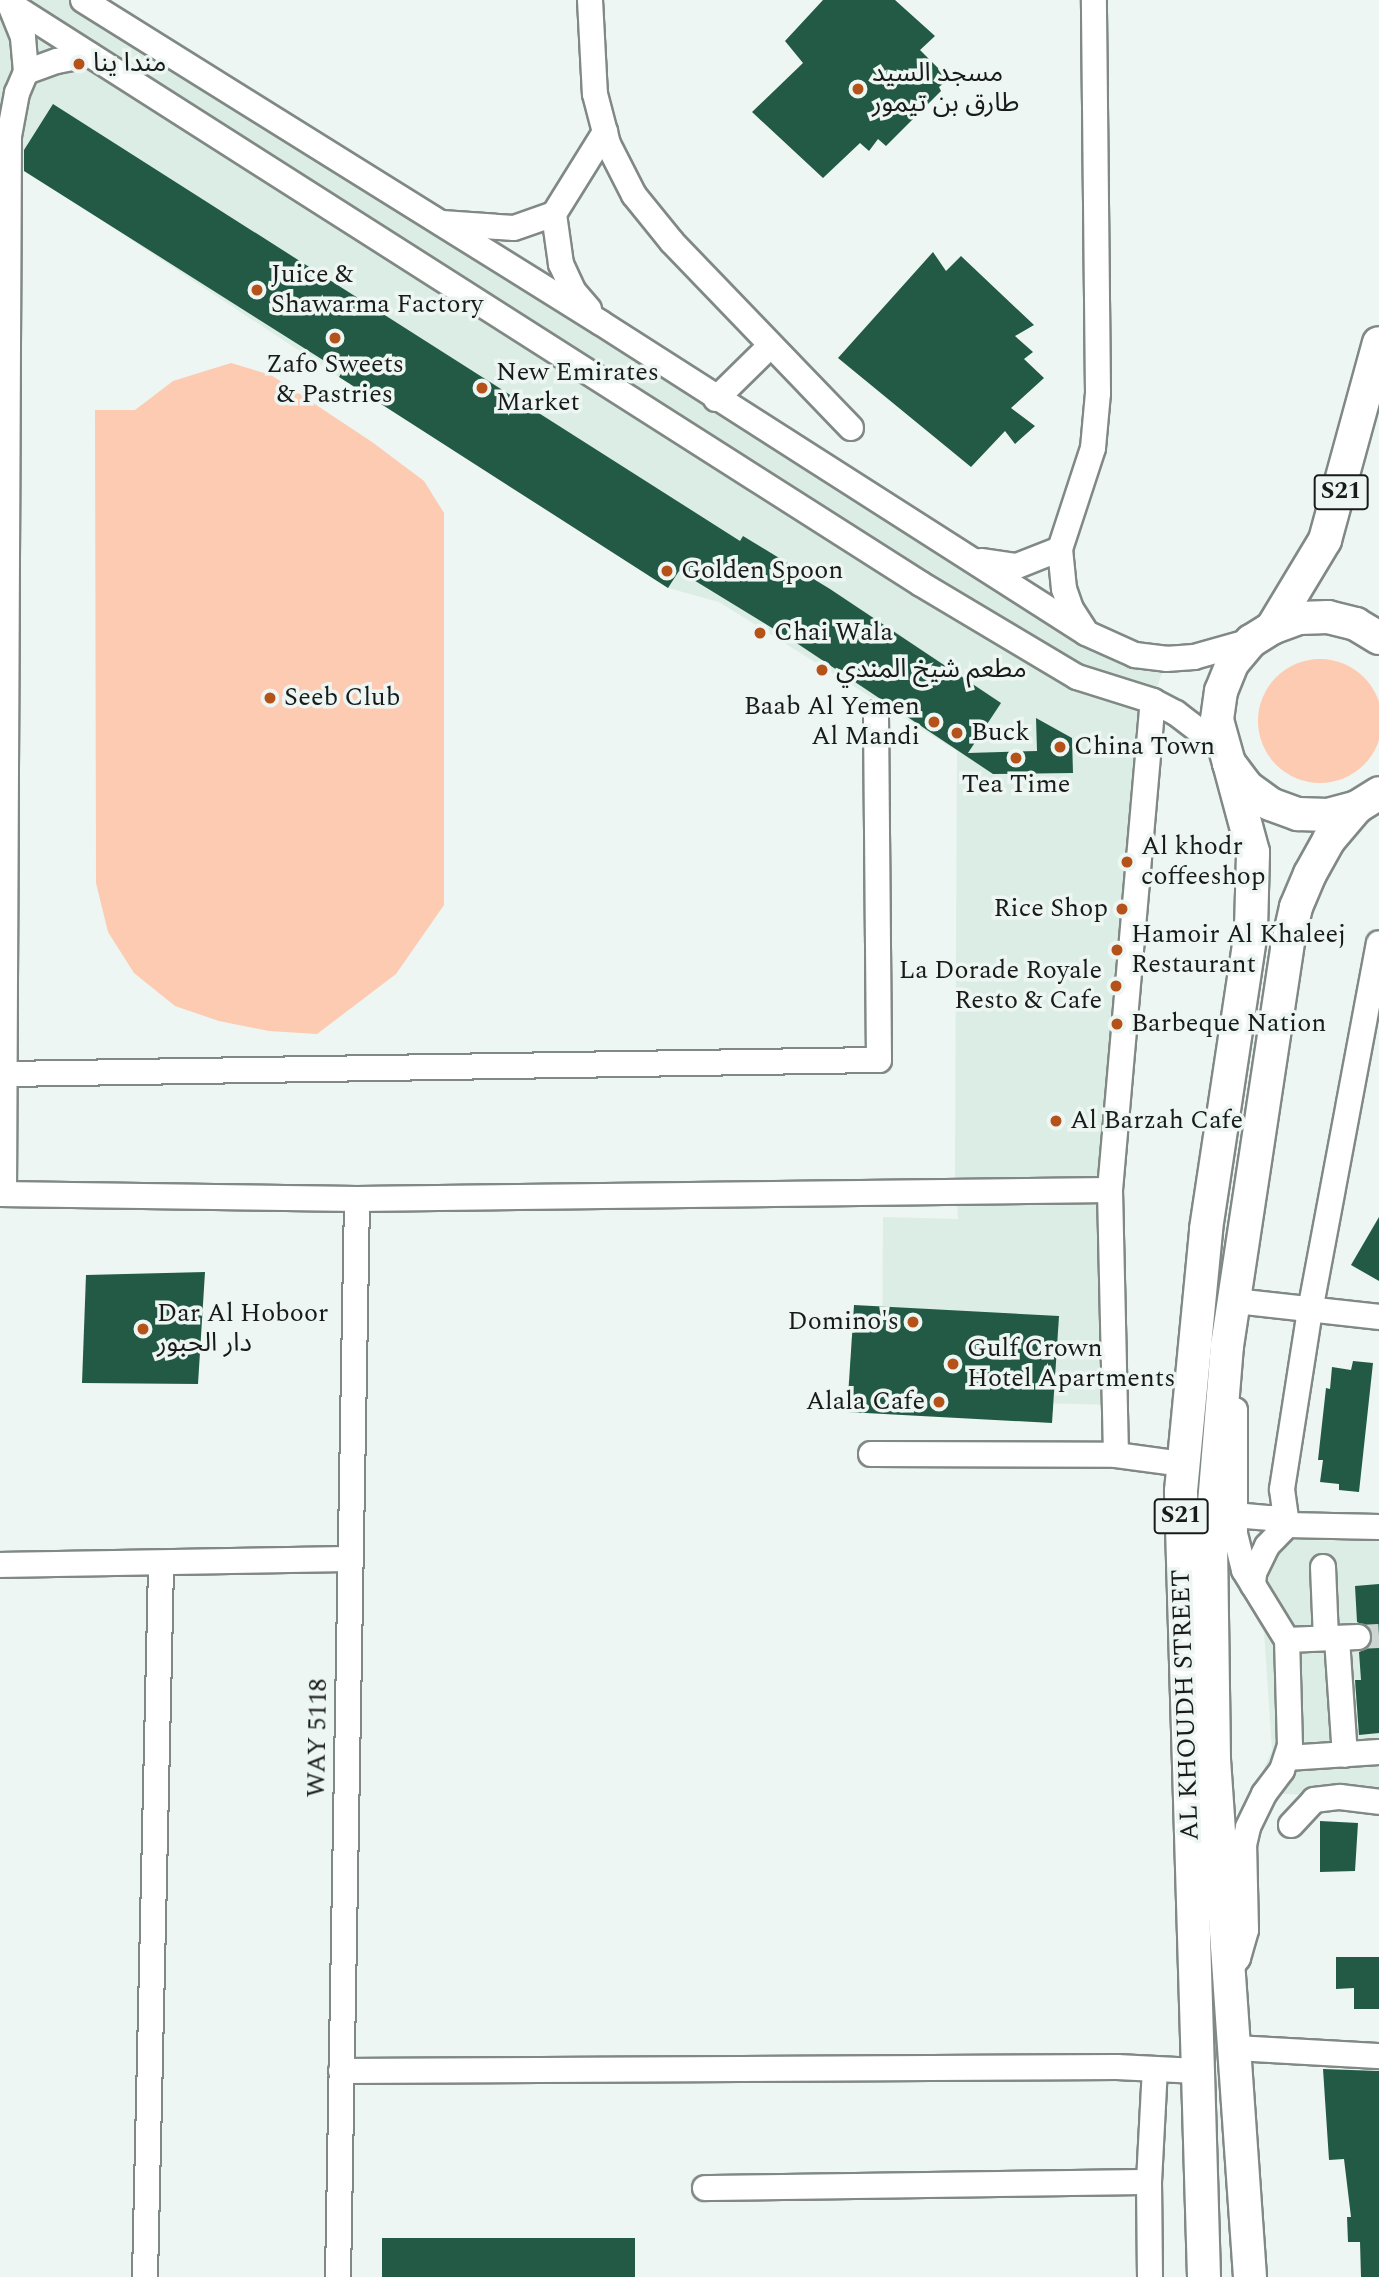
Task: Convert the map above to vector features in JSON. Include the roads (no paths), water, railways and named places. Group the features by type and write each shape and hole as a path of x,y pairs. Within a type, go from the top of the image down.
{"main road":[{"name":"S21","path":"1368,800 1328,815 1298,814 1270,804 1247,787 1226,756 1217,720 1221,691 1232,664 1262,634 1325,540 1379,343"},
{"path":"1262,634 1299,618 1328,617 1356,624 1379,638"},
{"name":"AL KHOUDH STREET","path":"1204,2277 1182,1464 1206,1229 1253,904 1252,852 1226,756"},
{"name":"AL KHOUDH STREET","path":"1250,2277 1214,1759 1211,1539 1225,1361 1293,920 1310,873 1329,840 1368,800"}],"street":[{"path":"83,0 436,223 601,323 1086,633 1135,655 1166,659 1194,657 1262,634"},
{"path":"590,0 595,94 605,132 634,195 672,242 851,428"},
{"path":"1086,633 1071,609 1064,589 1060,549 1093,447 1098,393 1094,0"},
{"path":"7,2 775,494 1076,677 1153,701 1195,724 1226,756"},
{"path":"7,2 23,37 26,72 17,93 9,136 5,1074 2,1194 357,1199 1110,1190"},
{"path":"26,72 57,61 89,55"},
{"path":"436,223 514,228 554,214 605,132"},
{"path":"554,214 561,264 575,292 601,323"},
{"path":"716,398 770,346"},
{"path":"973,560 1017,566 1060,549"},
{"path":"1116,1455 1110,1190 1153,701"},
{"path":"5,1074 879,1060 876,713"},
{"path":"1287,1525 1282,1489 1310,1311 1379,943"},
{"name":"WAY 5118","path":"338,2277 357,1199"},
{"path":"1235,1301 1379,1317"},
{"path":"1225,1361 1236,1416 1234,1515 1238,1552 1253,1585 1279,1621 1287,1640 1290,1746 1287,1758 1248,1826 1244,1845 1246,1930 1241,1951 1229,1970"},
{"path":"871,1454 1116,1455 1182,1464"},
{"path":"1234,1515 1261,1517 1287,1525 1379,1527"},
{"path":"1253,1585 1254,1573 1267,1546 1287,1525"},
{"path":"0,1565 350,1559"},
{"path":"145,2277 161,1564"},
{"path":"1323,1567 1340,1638 1345,1755"},
{"path":"1287,1640 1340,1638"},
{"path":"1287,1758 1379,1752"},
{"path":"1291,1825 1314,1800 1340,1797 1379,1802"},
{"path":"1234,2048 1379,2056"},
{"path":"1150,2277 1149,2182 1155,2069"},
{"path":"341,2071 1197,2071"},
{"path":"705,2188 1149,2182"}],"tunnel":[{"path":"1358,1637 1379,1636"}],"place":[{"name":"مندا ينا","path":"79,64"},
{"name":"مسجد السيد طارق بن تيمور","path":"858,89"},
{"name":"Juice & Shawarma Factory","path":"257,290"},
{"name":"Zafo Sweets & Pastries","path":"335,338"},
{"name":"New Emirates Market","path":"482,388"},
{"name":"Golden Spoon","path":"667,571"},
{"name":"Chai Wala","path":"760,633"},
{"name":"مطعم شيخ المندي","path":"822,670"},
{"name":"Seeb Club","path":"270,698"},
{"name":"Baab Al Yemen Al Mandi","path":"934,722"},
{"name":"Buck","path":"957,733"},
{"name":"China Town","path":"1060,747"},
{"name":"Tea Time","path":"1016,758"},
{"name":"Al khodr coffeeshop","path":"1127,862"},
{"name":"Rice Shop","path":"1122,909"},
{"name":"Hamoir Al Khaleej Restaurant","path":"1117,950"},
{"name":"La Dorade Royale Resto & Cafe","path":"1116,986"},
{"name":"Barbeque Nation","path":"1117,1024"},
{"name":"Al Barzah Cafe","path":"1056,1121"},
{"name":"Domino's","path":"913,1322"},
{"name":"Dar Al Hoboor دار الحبور","path":"143,1329"},
{"name":"Gulf Crown Hotel Apartments","path":"953,1364"},
{"name":"Alala Cafe","path":"939,1402"}]}
